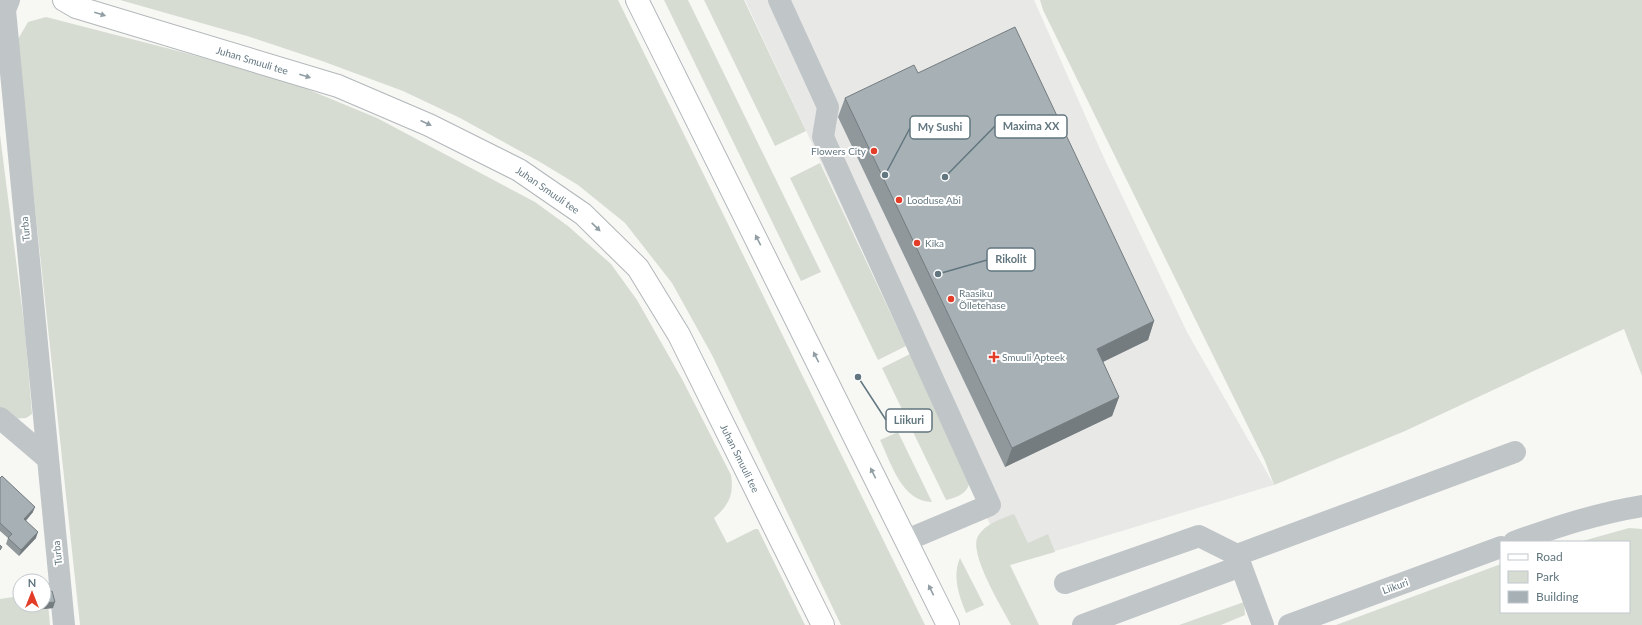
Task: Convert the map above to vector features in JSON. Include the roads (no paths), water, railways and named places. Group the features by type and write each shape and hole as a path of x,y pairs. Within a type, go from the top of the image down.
{"main road":[{"name":"Juhan Smuuli tee","path":"64,0 76,7 338,86 429,125 520,170 583,214 638,268 679,335 823,625"},
{"path":"637,0 948,625"}],"street":[{"name":"Turba","path":"9,0 5,10 64,625"},
{"path":"779,0 828,107 823,137 990,505 907,540"},
{"path":"0,418 47,458"},
{"path":"1083,625 1239,561 1515,452"},
{"path":"1517,541 1616,510 1642,506"},
{"path":"1065,583 1199,536 1239,561 1263,625"},
{"name":"Liikuri","path":"1289,625 1500,546"}],"place":[{"name":"Flowers City","path":"874,151"},
{"name":"My Sushi","path":"885,175"},
{"name":"Maxima XX","path":"945,177"},
{"name":"Looduse Abi","path":"899,200"},
{"name":"Kika","path":"917,243"},
{"name":"Rikolit","path":"938,274"},
{"name":"Raasiku Õlletehase","path":"951,299"},
{"name":"Smuuli Apteek","path":"994,357"},
{"name":"Liikuri","path":"858,377"}]}
